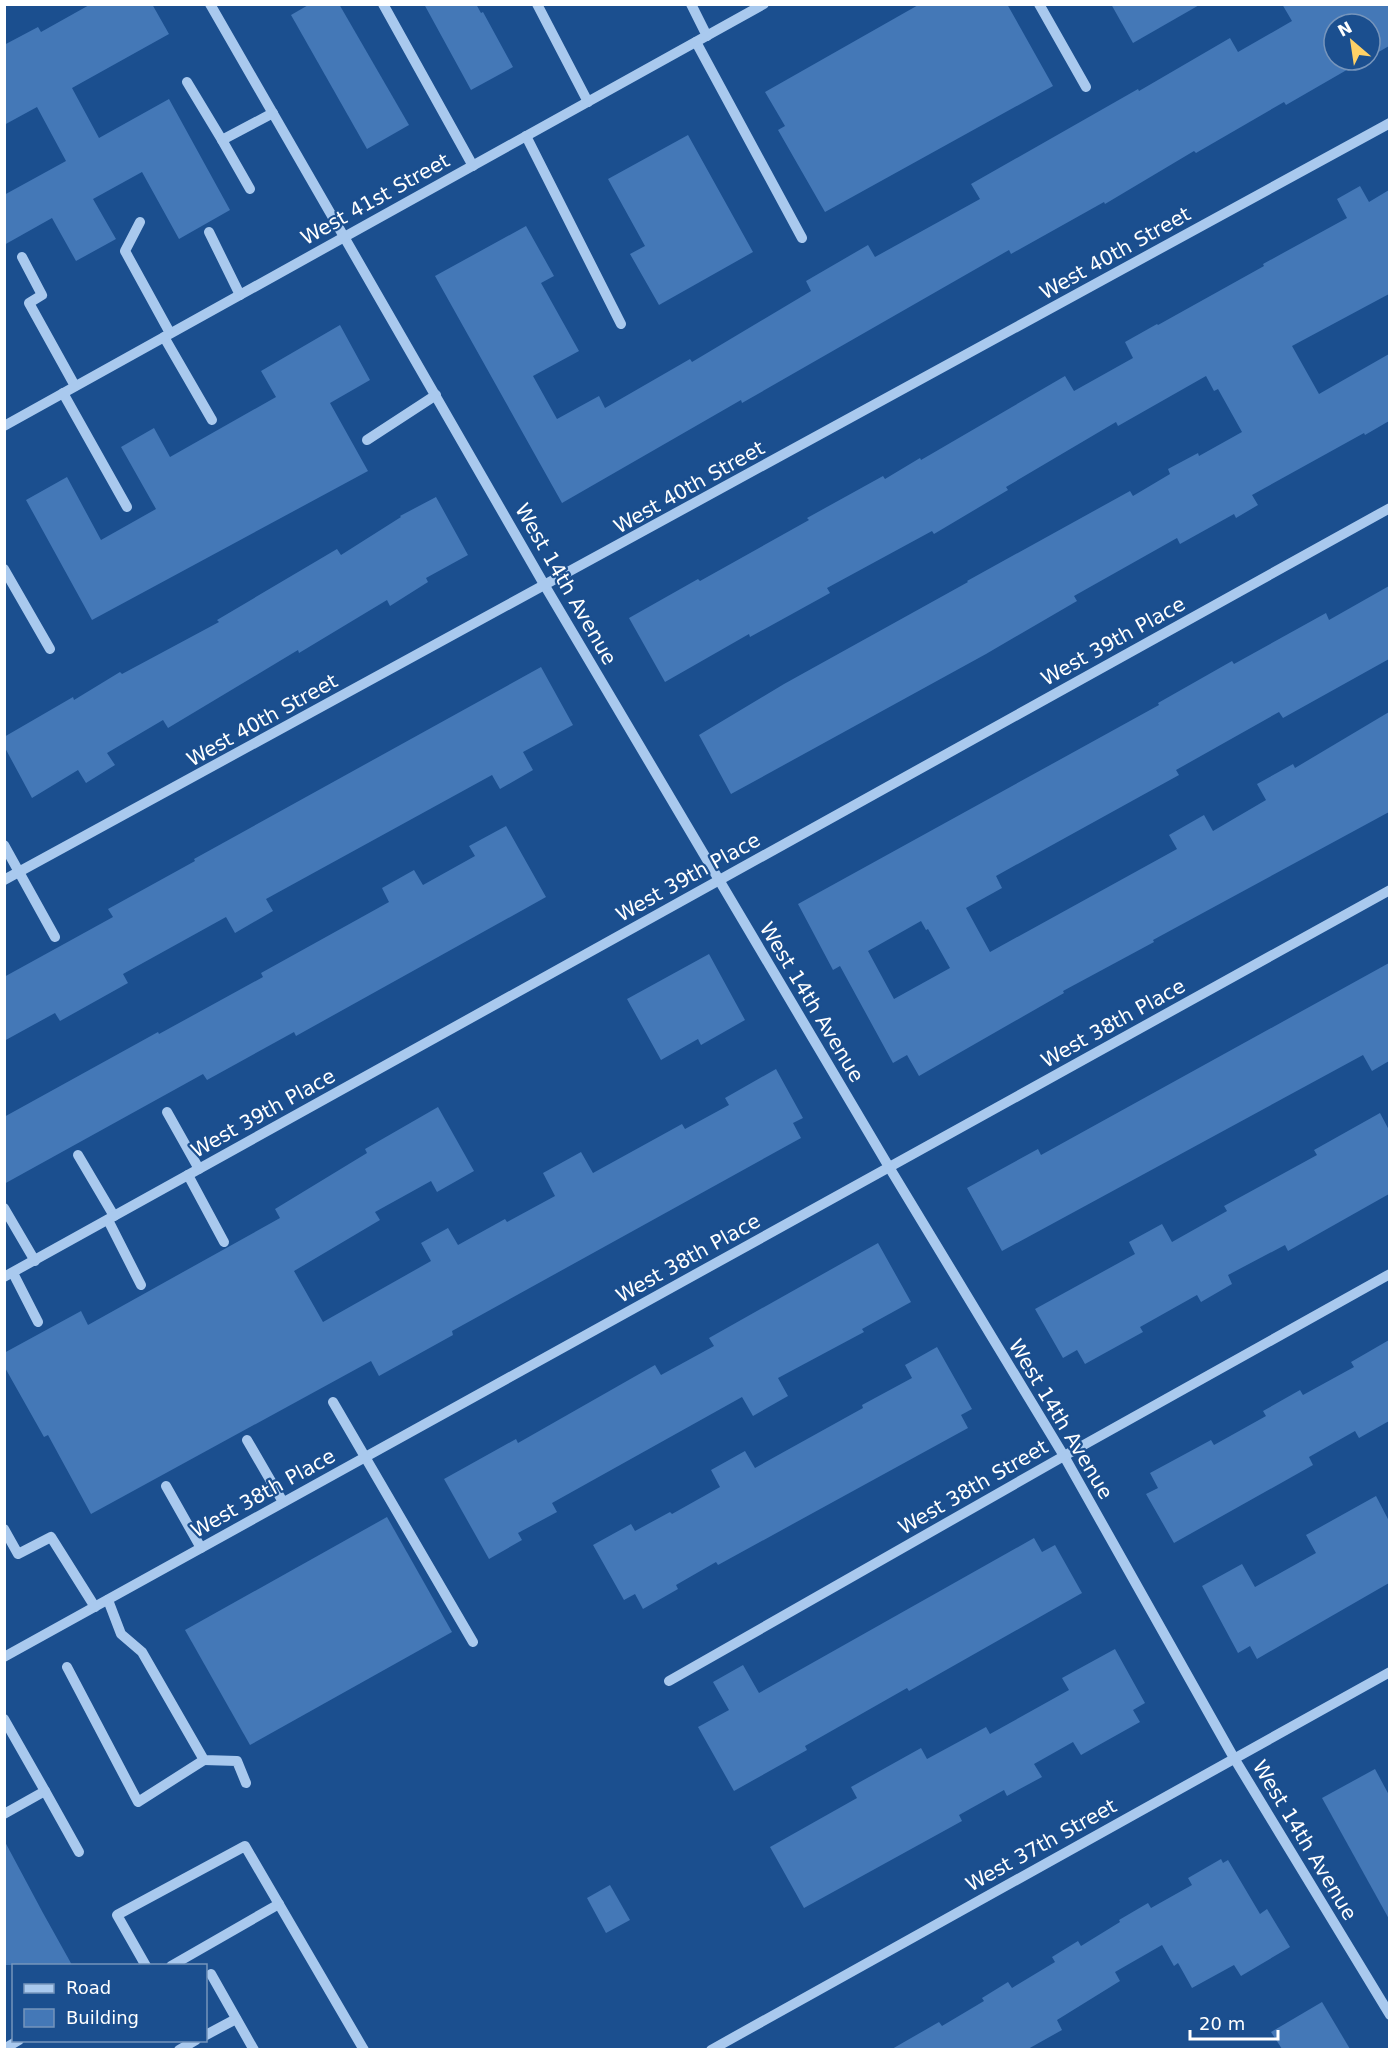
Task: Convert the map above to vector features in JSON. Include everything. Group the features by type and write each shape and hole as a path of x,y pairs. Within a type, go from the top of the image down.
{"street":[{"name":"West 14th Avenue","path":"210,4 545,586 889,1167 1064,1456 1234,1758 1389,2015"},
{"path":"383,4 473,166"},
{"path":"537,4 588,102"},
{"path":"690,4 707,36"},
{"name":"West 41st Street","path":"4,426 764,4"},
{"path":"1039,4 1086,87"},
{"path":"696,42 802,238"},
{"path":"187,82 250,189"},
{"path":"222,140 273,113"},
{"name":"West 40th Street","path":"4,880 1389,123"},
{"path":"525,136 621,324"},
{"path":"140,222 125,251 212,420"},
{"path":"209,232 240,295"},
{"path":"22,257 42,294 29,303 75,386"},
{"path":"63,393 127,507"},
{"path":"367,440 436,396"},
{"name":"West 39th Place","path":"9,1275 1389,508"},
{"path":"4,568 50,649"},
{"path":"4,845 55,937"},
{"name":"West 38th Place","path":"4,1657 1389,890"},
{"path":"167,1112 199,1169"},
{"path":"78,1155 111,1218 141,1285"},
{"path":"188,1175 224,1242"},
{"path":"4,1208 35,1261"},
{"name":"West 38th Street","path":"669,1681 1389,1274"},
{"path":"9,1275 38,1322"},
{"path":"333,1402 473,1642"},
{"path":"248,1440 283,1503"},
{"path":"166,1486 201,1548"},
{"path":"4,1529 18,1554 51,1537 95,1607"},
{"path":"108,1600 121,1634 142,1652 204,1760"},
{"path":"67,1667 138,1802 204,1760 237,1761 246,1783"},
{"name":"West 37th Street","path":"711,2049 1389,1672"},
{"path":"4,1719 79,1852"},
{"path":"4,1814 45,1791"},
{"path":"145,1964 117,1915 245,1845 364,2049"},
{"path":"173,1964 279,1904"},
{"path":"211,1974 254,2049"},
{"path":"207,2034 236,2019"},
{"path":"179,2049 191,2043"}],"building":[{"path":"91,4 152,4 169,34 72,88 99,138 169,99 230,210 179,239 142,172 93,199 116,239 76,261 52,218 4,245 4,195 66,161 37,107 4,125 4,45 38,27 41,32"},
{"path":"310,4 339,4 409,125 367,149 291,15"},
{"path":"424,4 476,4 481,13 483,12 513,67 471,90"},
{"path":"920,4 1007,4 1053,86 825,212 778,130 785,126 765,92"},
{"path":"1111,4 1201,4 1133,43"},
{"path":"1282,4 1389,4 1389,46 1382,50 1382,12 1322,12 1322,72 1343,72 1286,105 1284,102 1196,153 1194,151 1105,204 1104,202 1011,254 1009,250 562,503 435,276 526,226 554,276 541,283 579,351 533,376 557,419 599,396 605,408 690,359 692,362 811,291 806,281 868,245 875,257 980,199 971,184 1138,89 1139,91 1230,38 1238,52 1292,21"},
{"path":"688,135 753,252 659,305 630,254 645,246 608,179"},
{"path":"1360,186 1369,202 1389,190 1389,294 1292,346 1319,394 1389,354 1389,421 1252,495 1258,505 1236,518 1234,514 1180,544 1177,538 1074,596 1077,601 986,654 731,794 699,735 784,684 967,581 1130,491 1133,496 1170,474 1168,469 1198,453 1199,456 1242,432 1218,389 1214,391 1206,376 1118,426 1116,422 1006,487 1008,490 934,534 932,531 827,588 830,593 750,637 749,634 665,682 629,618 698,579 700,581 883,476 885,479 920,458 921,460 1065,376 1074,391 1133,358 1125,342 1347,218 1337,199"},
{"path":"340,325 370,380 330,403 368,471 92,620 26,500 67,477 101,540 156,509 121,447 154,428 170,457 276,397 261,371"},
{"path":"436,497 468,555 426,578 428,582 390,606 387,600 168,728 163,720 107,753 115,765 86,783 78,770 32,798 4,746 4,737 73,697 74,700 120,672 122,674 219,622 217,620 337,549 341,555 400,516"},
{"path":"1389,586 1389,659 1283,718 1279,712 1176,770 1179,775 996,876 1002,888 966,908 990,952 1177,849 1169,835 1204,815 1213,831 1266,800 1257,784 1293,764 1295,768 1389,712 1389,812 1153,940 1154,942 1063,991 1064,993 919,1076 907,1055 893,1063 840,966 833,970 798,904 1159,705 1158,703 1232,661 1234,664 1326,613 1329,620","holes":["921,921 926,930 928,929 950,968 894,999 868,951"]},
{"path":"541,667 573,725 523,752 533,770 500,789 492,775 266,899 273,911 235,933 226,917 123,974 128,983 60,1021 55,1013 4,1041 4,977 113,917 108,909 195,861 194,859"},
{"path":"506,826 546,897 296,1036 294,1032 207,1080 203,1074 4,1184 4,1117 263,977 261,973 389,902 382,888 414,870 423,885 475,856 469,846"},
{"path":"709,954 745,1020 701,1045 698,1039 661,1060 627,999"},
{"path":"1389,963 1389,1061 1372,1071 1363,1055 1002,1251 967,1188 1038,1149 1041,1155"},
{"path":"776,1069 803,1118 793,1123 801,1138 452,1331 453,1335 379,1376 371,1361 91,1514 48,1435 44,1437 4,1366 4,1353 81,1311 88,1325 280,1218 275,1209 367,1153 365,1149 438,1107 474,1171 437,1192 431,1181 375,1212 380,1220 294,1271 323,1322 431,1261 421,1243 448,1228 458,1245 505,1219 507,1222 555,1196 543,1173 581,1152 593,1173 682,1124 685,1129 729,1105 725,1098"},
{"path":"1380,1113 1389,1130 1389,1194 1288,1251 1285,1245 1228,1275 1232,1284 1201,1302 1197,1295 1140,1327 1143,1332 1085,1364 1077,1350 1063,1358 1035,1309 1135,1254 1129,1242 1162,1224 1172,1242 1227,1211 1224,1206 1317,1155 1314,1150"},
{"path":"878,1243 911,1302 862,1329 864,1332 778,1378 788,1396 753,1416 742,1397 552,1503 557,1512 518,1533 522,1540 489,1559 444,1479 516,1439 518,1443 655,1365 661,1375 714,1346 709,1338"},
{"path":"1389,1340 1389,1421 1359,1438 1355,1431 1309,1457 1313,1465 1174,1543 1146,1494 1158,1488 1150,1473 1211,1440 1214,1445 1266,1416 1263,1411 1300,1390 1303,1395 1354,1367 1351,1362"},
{"path":"937,1347 972,1409 961,1415 968,1428 718,1565 716,1562 676,1585 678,1589 643,1609 635,1594 624,1600 593,1545 631,1524 635,1531 670,1512 672,1514 720,1487 711,1470 745,1451 755,1468 863,1408 862,1405 912,1378 905,1365"},
{"path":"1376,1496 1389,1521 1389,1583 1257,1659 1250,1646 1238,1653 1202,1586 1242,1564 1255,1587 1316,1553 1306,1535"},
{"path":"387,1517 452,1632 250,1745 185,1630"},
{"path":"1034,1538 1042,1552 1055,1545 1082,1593 909,1691 907,1688 805,1746 807,1750 734,1791 698,1727 729,1710 713,1682 743,1665 759,1693"},
{"path":"1115,1649 1145,1703 1133,1710 1140,1722 1081,1755 1073,1742 1034,1764 1042,1777 1007,1796 1004,1790 959,1815 962,1821 804,1908 770,1847 857,1798 851,1787 921,1748 927,1759 986,1727 990,1734 1069,1690 1062,1678"},
{"path":"1375,1769 1389,1795 1389,1919 1322,1798"},
{"path":"4,1840 71,1964 4,1965"},
{"path":"1221,1859 1223,1863 1228,1860 1260,1914 1267,1909 1290,1947 1241,1976 1234,1965 1192,1988 1178,1963 1174,1966 1162,1945 1115,1972 1120,1981 1057,2020 1062,2030 1028,2049 892,2049 939,2022 942,2026 984,2001 982,1998 1008,1982 1012,1988 1055,1962 1052,1957 1078,1941 1081,1946 1148,1903 1151,1908 1192,1885 1188,1878"},
{"path":"610,1885 630,1920 606,1933 587,1898"},
{"path":"1322,2002 1350,2049 1282,2049 1271,2032"}]}
